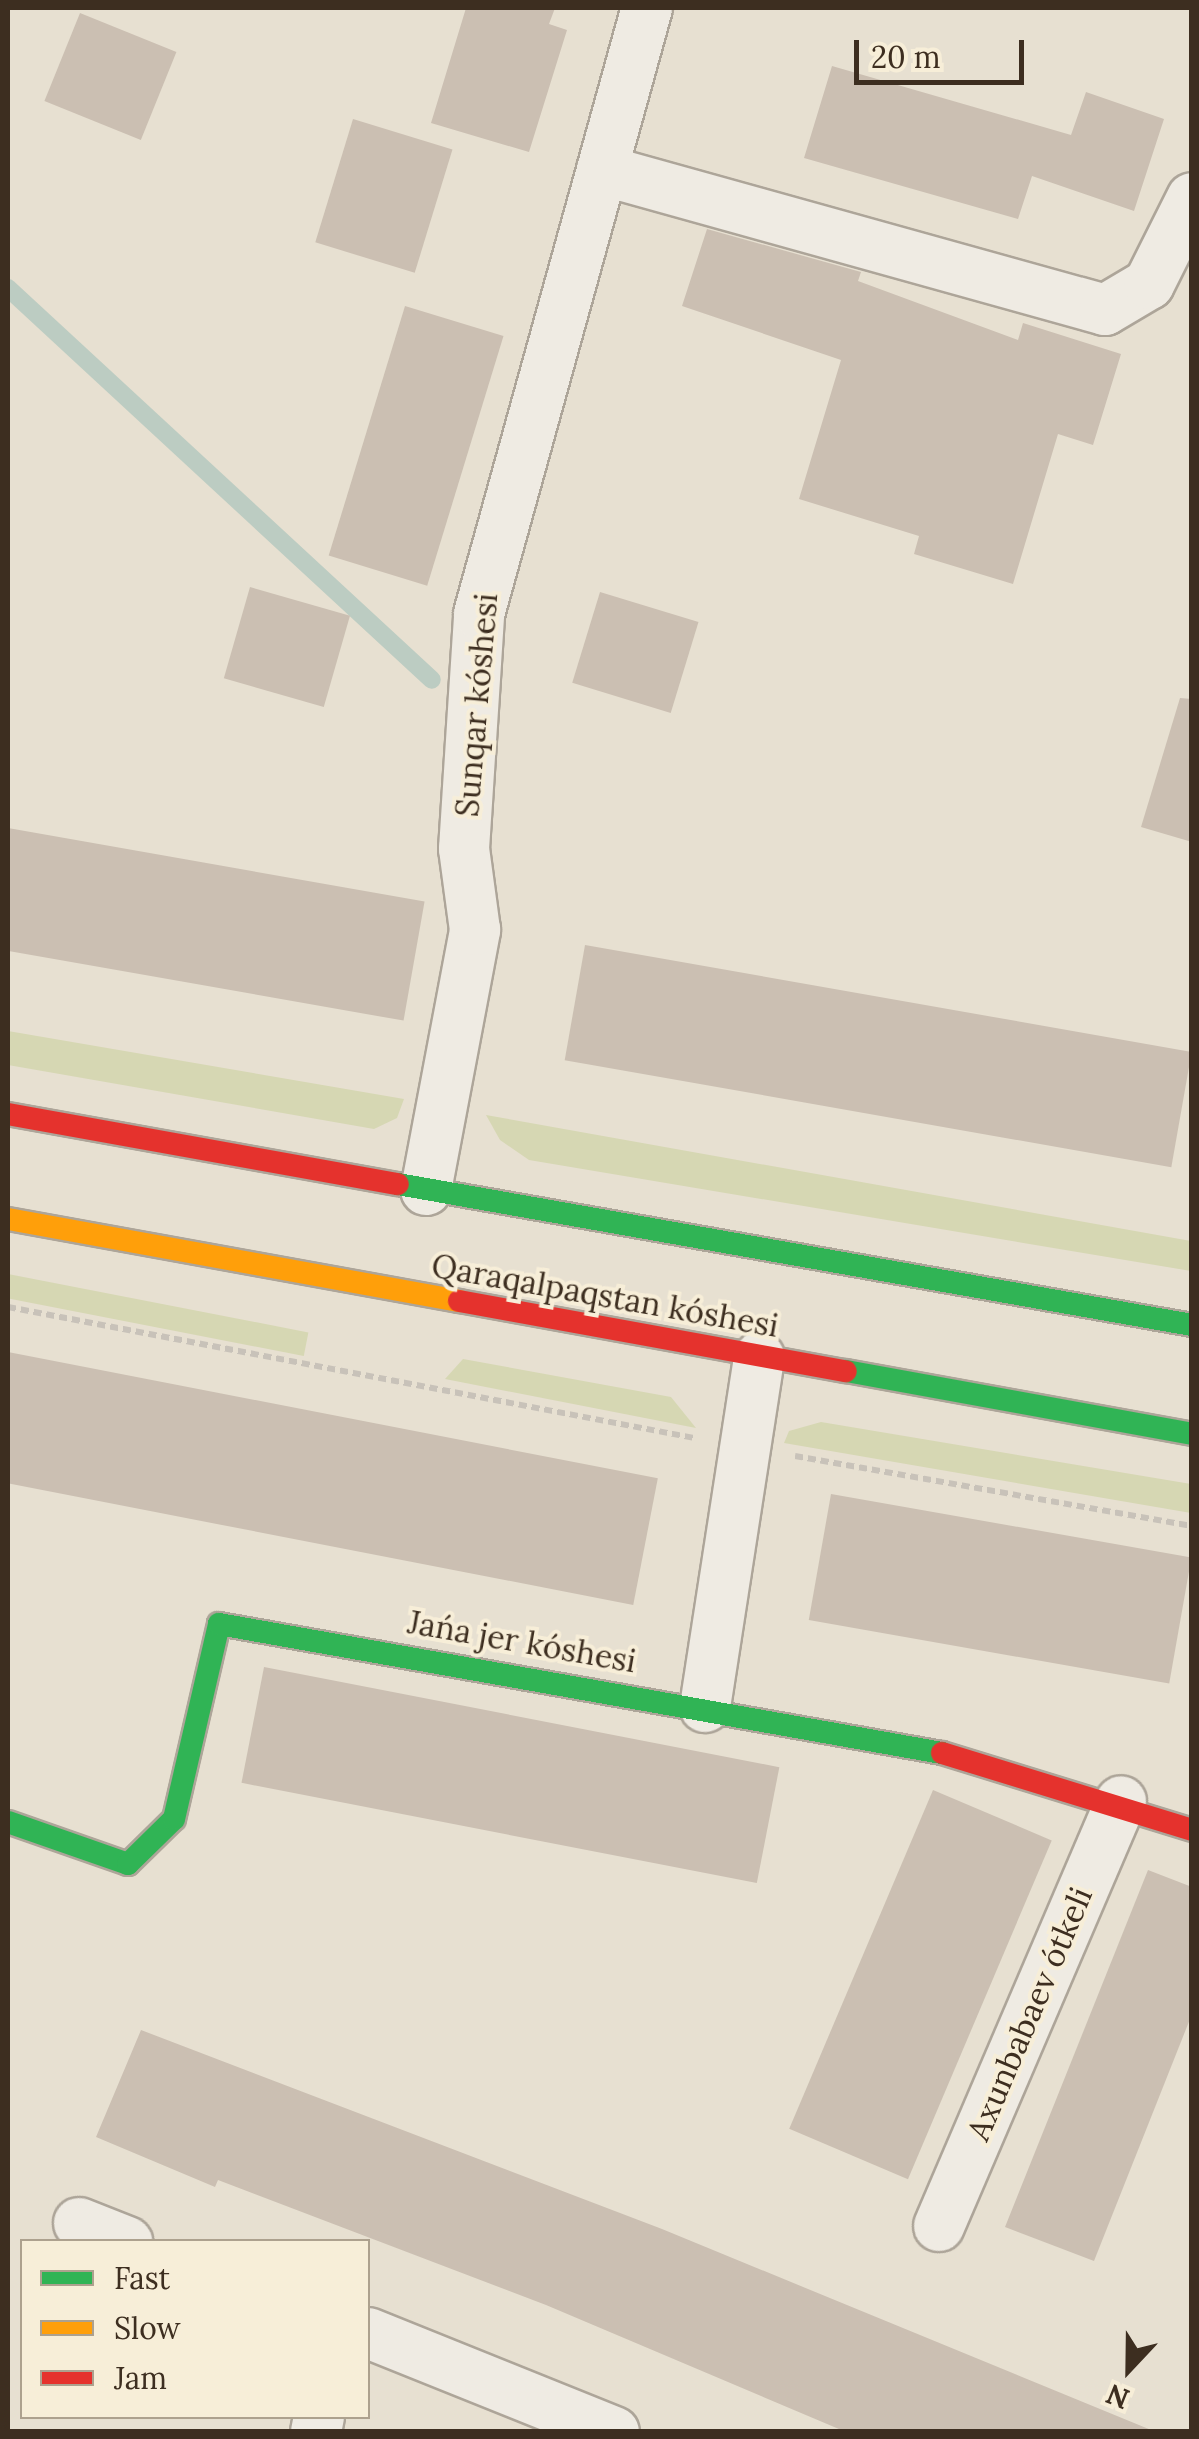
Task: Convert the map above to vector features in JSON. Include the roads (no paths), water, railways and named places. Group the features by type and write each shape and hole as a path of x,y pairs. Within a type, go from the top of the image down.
{"main road":[{"path":"8,1114 1192,1325"},
{"name":"Qaraqalpaqstan kóshesi","path":"8,1220 1192,1434"},
{"name":"Jańa jer kóshesi","path":"8,1822 128,1864 174,1819 219,1624 875,1736 1121,1801 1192,1830"}],"street":[{"name":"Sunqar kóshesi","path":"426,1190 475,930 464,849 479,614 647,8"},
{"path":"602,170 1106,310 1149,284 1192,198"},
{"path":"705,1706 748,1448 759,1357"},
{"name":"Axunbabaev ótkeli","path":"939,2226 1121,1801"},
{"path":"79,2223 119,2239"},
{"path":"370,2335 614,2432"}],"waterway":[{"path":"8,288 432,680"}]}
